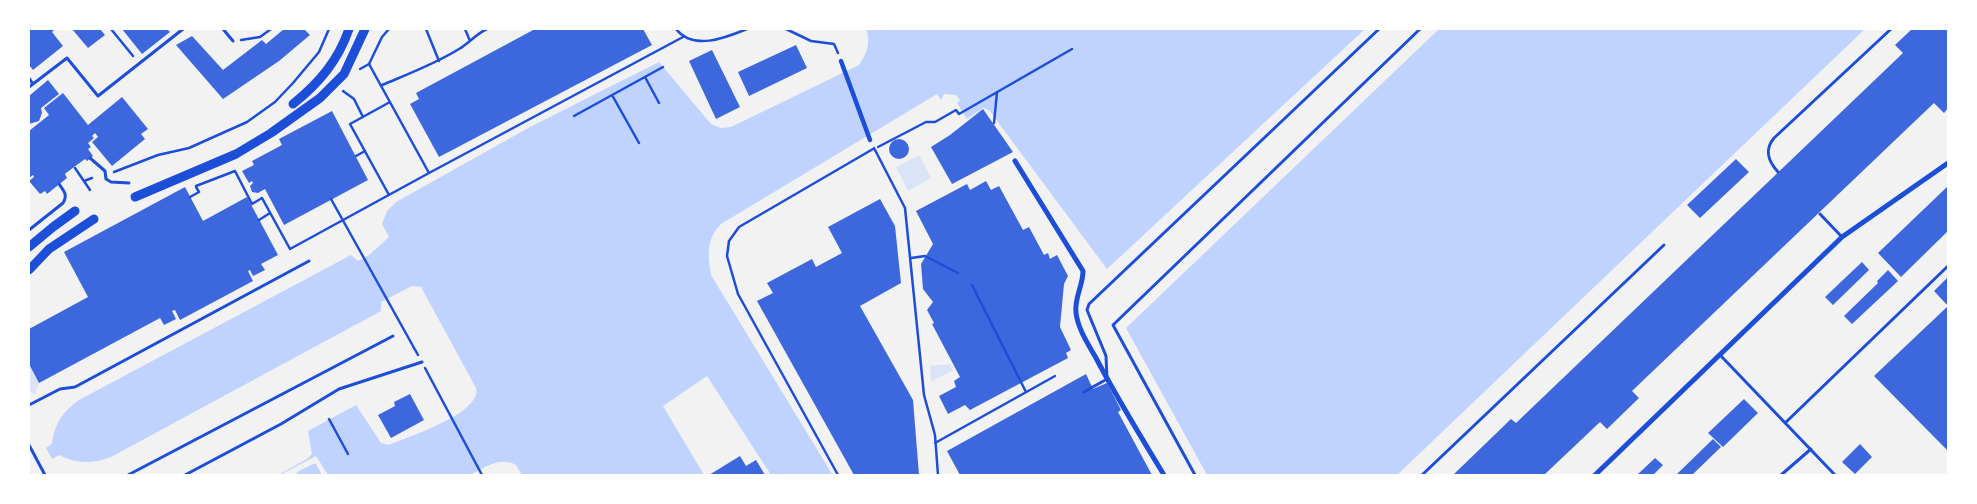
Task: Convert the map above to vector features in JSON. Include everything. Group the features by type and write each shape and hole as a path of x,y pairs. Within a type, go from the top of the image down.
{"street":[{"path":"293,104 315,86 328,70 337,56 349,29"},
{"path":"135,197 236,154 271,133 328,92 344,74 364,29"},
{"path":"842,61 870,140"},
{"path":"1015,161 1083,272 1083,282 1077,296 1076,312 1080,330 1164,475"},
{"path":"1595,475 1721,356 1842,237 1948,163"},
{"path":"29,247 75,211"},
{"path":"29,270 49,249 94,219"}],"lane":[{"path":"29,87 67,58 98,96 183,29"},
{"path":"223,29 233,41"},
{"path":"1084,392 1107,379 1106,356 1087,310 1089,304 1379,29"},
{"path":"1195,475 1113,325 1420,29"},
{"path":"1778,172 1770,162 1769,157 1769,146 1774,138 1891,29"},
{"path":"29,78 33,84"},
{"path":"90,158 105,171 106,180 129,183"},
{"path":"29,230 63,203 66,198 59,184"},
{"path":"1820,214 1842,237"},
{"path":"1422,475 1664,245"},
{"path":"29,405 60,389 75,387 309,261"},
{"path":"1785,423 1948,266"},
{"path":"128,475 393,336"},
{"path":"1721,356 1835,475"},
{"path":"186,475 281,424 339,389 422,362"},
{"path":"29,446 45,475"},
{"path":"1781,475 1811,449"}],"path":[{"path":"110,29 139,64"},
{"path":"233,41 260,38 271,29"},
{"path":"113,172 158,155 189,148 247,122 275,102 293,83 319,52 329,29"},
{"path":"389,29 382,37 369,64 429,173"},
{"path":"426,29 439,60"},
{"path":"465,29 470,41"},
{"path":"382,85 439,60 461,48 480,32 487,29"},
{"path":"676,29 683,37 702,42 724,38 746,29"},
{"path":"786,29 811,41 834,44 842,61"},
{"path":"190,197 199,192 196,186 235,171 252,204 262,198 290,249 683,37"},
{"path":"838,475 738,294 727,256 729,241 739,227 874,148 926,122 935,122 956,110 959,114 1072,49"},
{"path":"574,116 663,67"},
{"path":"645,77 659,103"},
{"path":"343,91 354,98 363,117"},
{"path":"994,123 998,91"},
{"path":"612,95 639,143"},
{"path":"389,195 350,124 390,102"},
{"path":"870,140 905,208 924,395 935,443 938,475"},
{"path":"356,156 365,151"},
{"path":"75,168 90,190"},
{"path":"84,181 92,178"},
{"path":"331,199 386,299"},
{"path":"259,220 270,213"},
{"path":"911,258 925,256 958,273"},
{"path":"972,286 1026,392"},
{"path":"935,443 1055,376"},
{"path":"450,416 481,474"},
{"path":"329,419 348,454"}],"shaded area":[{"path":"919,155 931,178 908,191 896,167"},
{"path":"29,364 39,383 35,395 29,390"},
{"path":"950,364 953,370 931,382 930,366"}],"water":[{"path":"866,29 1365,29 1107,269 989,110 983,108 967,119 957,103 960,100 956,95 944,94 941,100 937,94 721,224 710,241 711,275 832,474 829,475 771,475 707,376 663,406 704,475 522,475 516,465 499,462 471,475 278,475 307,459 312,454 308,431 356,405 381,443 389,445 442,423 468,406 475,397 476,388 421,287 412,286 381,302 381,311 111,457 91,462 72,460 59,455 52,459 46,448 52,444 60,419 79,400 351,255 358,261 369,255 389,237 382,224 387,211 396,202 530,127 659,62 711,124 721,128 731,127 859,65 867,48"},
{"path":"1439,29 1865,29 1397,475 1207,475 1126,328"}],"pier":[{"path":"316,456 328,475 322,475 316,464 313,464 297,472 296,475 280,475"}],"building":[{"path":"29,29 55,29 52,32 63,46 33,70 29,65"},
{"path":"72,29 100,29 105,35 88,48"},
{"path":"122,29 167,29 170,32 142,54"},
{"path":"284,29 304,29 310,35 279,61 223,99 176,45 192,36 223,70 262,40 266,44"},
{"path":"535,29 643,29 652,45 439,157 410,104 419,99 416,93"},
{"path":"1912,29 1948,29 1948,108 1944,113 1934,103 1632,391 1639,398 1607,429 1600,422 1544,475 1453,475 1511,419 1516,423 1903,53 1895,45"},
{"path":"796,45 807,68 749,96 738,72"},
{"path":"712,50 740,107 716,119 689,61"},
{"path":"48,80 59,94 41,108 42,113 39,121 29,124 29,96"},
{"path":"63,93 88,125 122,97 148,129 141,134 145,139 112,166 92,142 98,137 95,133 92,136 94,138 88,143 91,147 88,149 93,156 87,161 85,159 66,173 67,178 47,194 45,191 40,194 29,181 34,177 33,175 29,178 29,131 49,115 44,108"},
{"path":"983,109 1013,152 952,184 931,147 950,135"},
{"path":"332,111 368,180 284,225 265,189 258,193 252,192 250,186 253,183 252,181 249,183 242,171 254,165 252,161 282,145 279,139"},
{"path":"899,139 906,142 909,149 906,156 899,159 892,156 889,149 892,142"},
{"path":"1736,159 1749,172 1700,218 1687,205"},
{"path":"986,181 991,190 999,186 1023,230 1029,227 1044,255 1048,253 1050,259 1057,255 1068,276 1064,284 1060,327 1071,350 1066,353 1068,358 970,410 965,405 948,414 939,396 956,387 954,381 960,377 932,324 934,323 927,310 933,302 923,289 921,264 933,244 916,211 967,184 970,190"},
{"path":"1948,186 1948,231 1901,277 1878,253"},
{"path":"185,187 203,221 247,197 278,255 261,264 265,270 253,276 250,270 248,271 253,281 180,320 175,310 172,311 176,319 164,325 160,318 39,383 29,364 29,329 88,297 64,252"},
{"path":"880,199 895,226 901,283 860,306 913,400 919,475 854,475 757,301 773,293 767,283 812,259 816,267 842,253 828,227"},
{"path":"1862,262 1869,270 1833,305 1825,297"},
{"path":"1888,270 1898,281 1852,324 1844,316 1878,283 1877,281"},
{"path":"1948,277 1948,306 1934,291"},
{"path":"1948,306 1948,451 1874,376"},
{"path":"1086,374 1093,389 1107,383 1121,410 1118,412 1152,475 960,475 947,451"},
{"path":"410,394 424,420 391,438 378,415 395,406 394,402"},
{"path":"1744,399 1758,413 1723,447 1708,433"},
{"path":"1713,439 1721,447 1692,475 1676,475"},
{"path":"1860,444 1872,457 1855,474 1842,462"},
{"path":"740,456 746,466 756,460 765,475 709,475"},
{"path":"1655,458 1663,465 1653,475 1637,475"}]}
